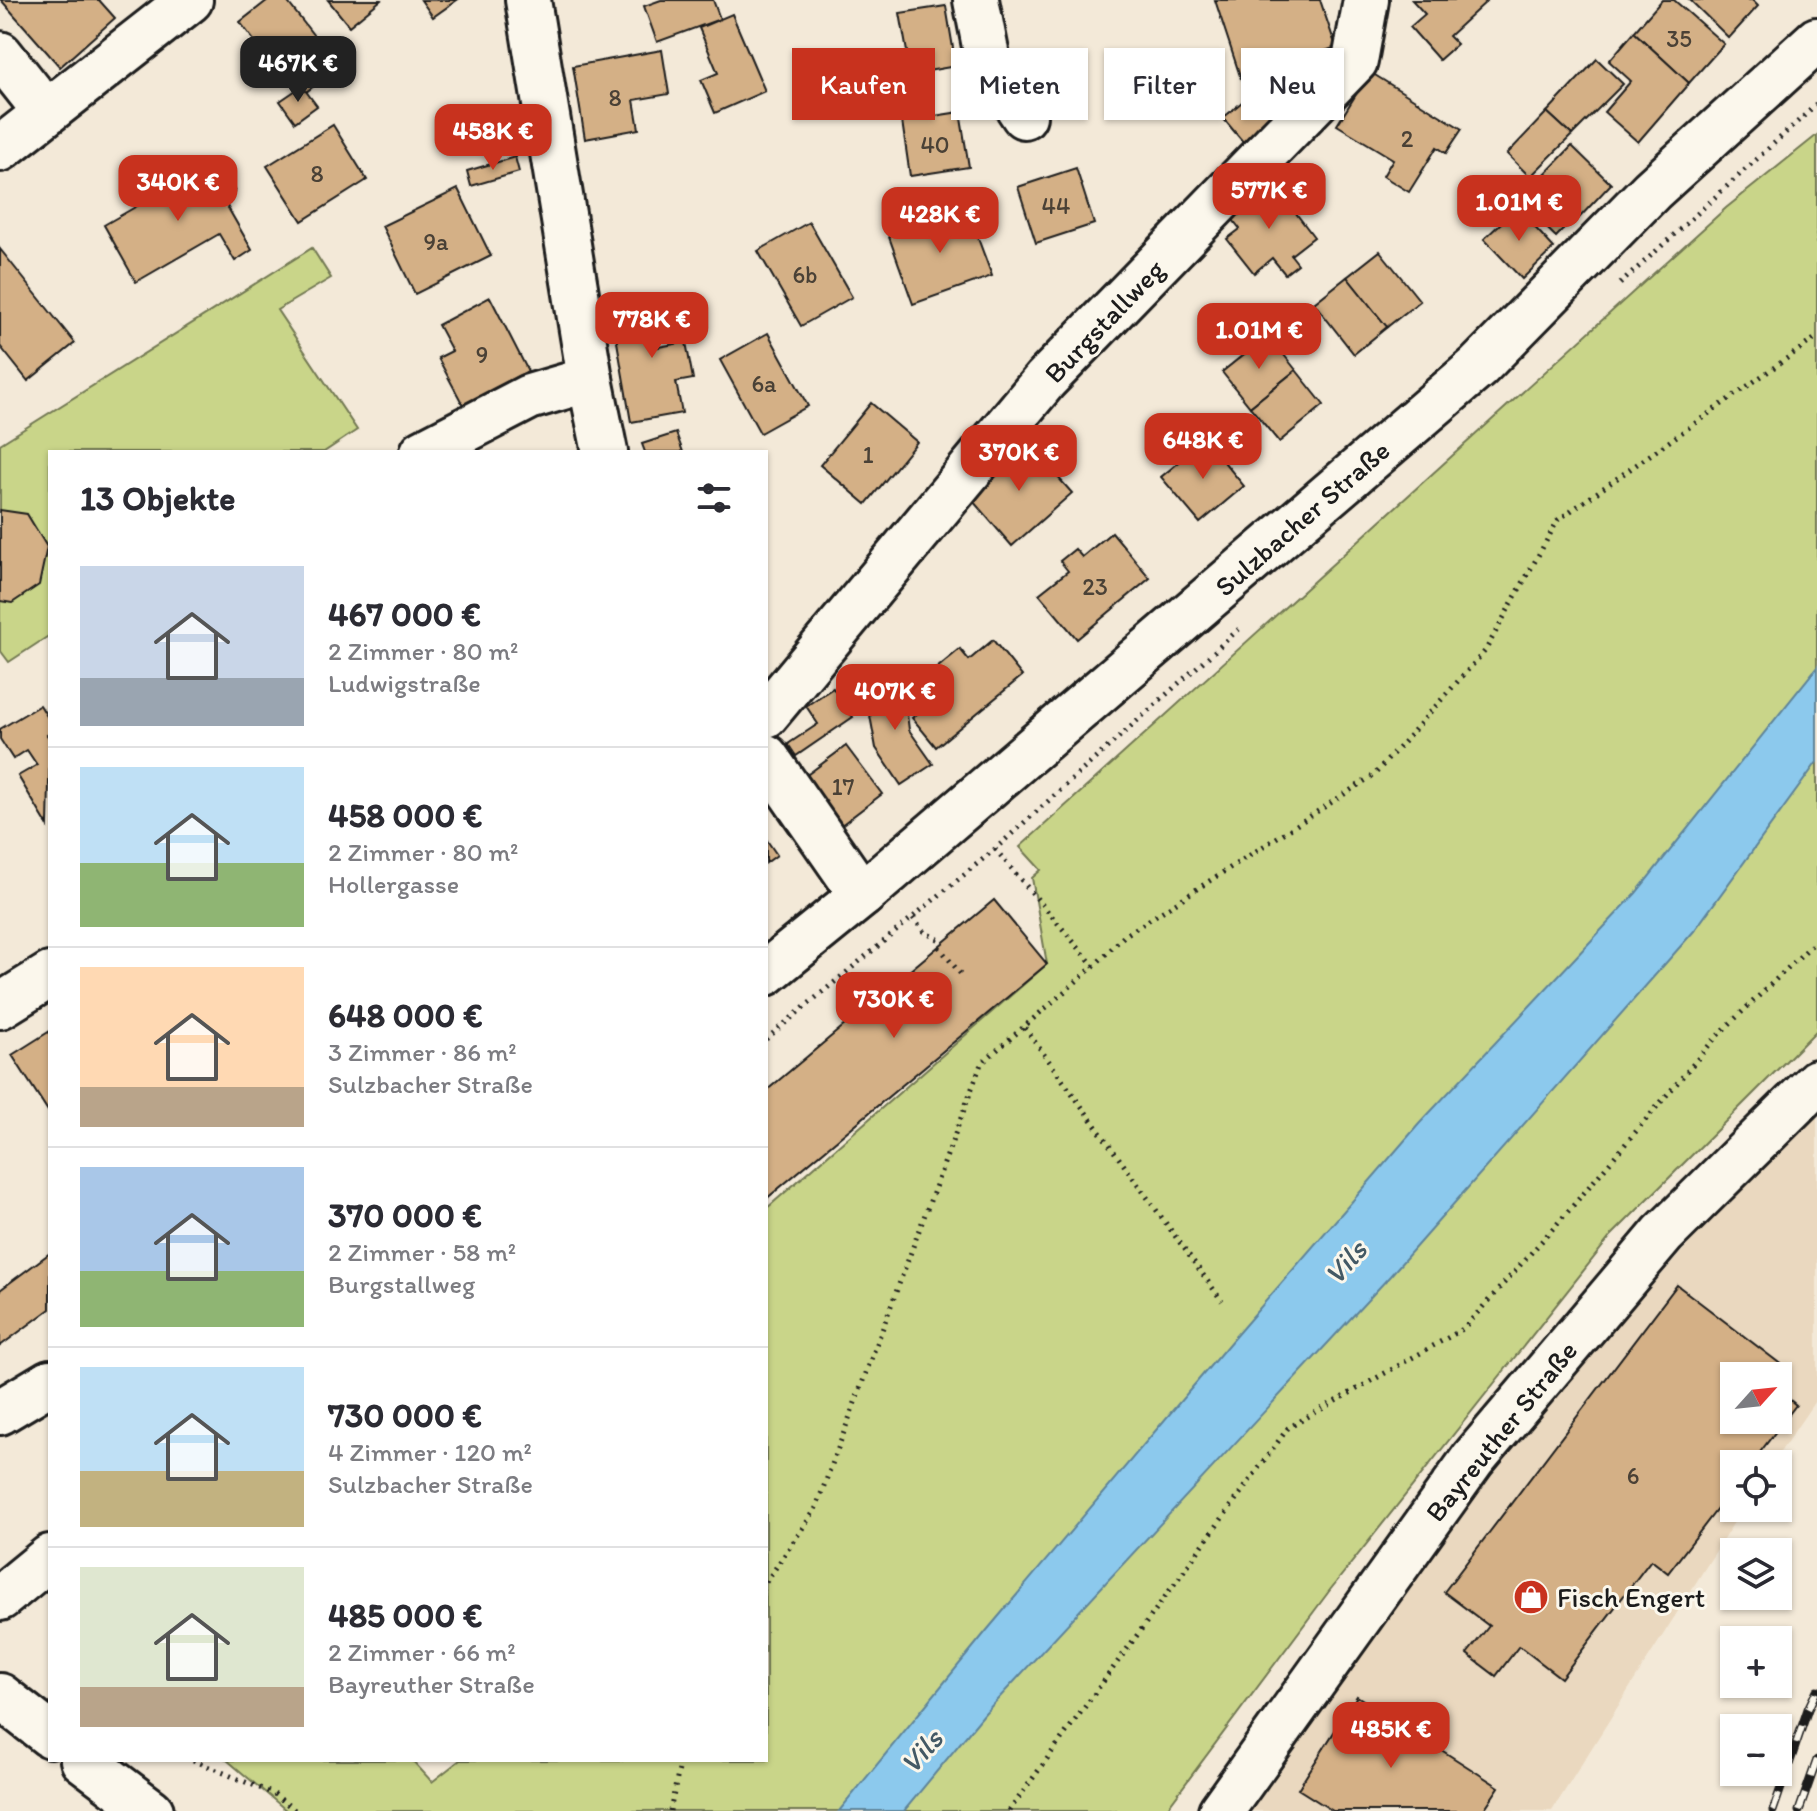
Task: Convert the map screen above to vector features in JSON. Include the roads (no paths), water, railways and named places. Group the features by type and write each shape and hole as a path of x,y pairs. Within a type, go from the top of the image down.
{"street":[{"path":"0,149 190,0"},
{"path":"528,0 590,379 605,450"},
{"path":"976,0 985,48"},
{"name":"Burgstallweg","path":"768,713 1045,380 1355,61 1366,0"},
{"name":"Sulzbacher Straße","path":"768,971 862,895 1478,367 1652,190 1817,40"},
{"path":"0,54 46,112"},
{"path":"427,450 529,397 590,379"},
{"path":"768,760 862,895"},
{"path":"0,1006 48,976"},
{"name":"Bayreuther Straße","path":"1221,1811 1473,1459 1663,1234 1817,1082"},
{"path":"0,1412 48,1383"},
{"path":"0,1598 48,1559"},
{"path":"0,1696 48,1733"},
{"path":"86,1762 151,1811"}],"water":[{"name":"Vils","path":"1817,667 1817,762 1694,931 1390,1276 985,1713 904,1811 839,1811 988,1629 1419,1124 1636,893"}],"railway":[{"path":"1773,1811 1817,1690"},
{"path":"1799,1811 1817,1760"}],"place":[{"name":"Fisch Engert","path":"1531,1597"}]}
